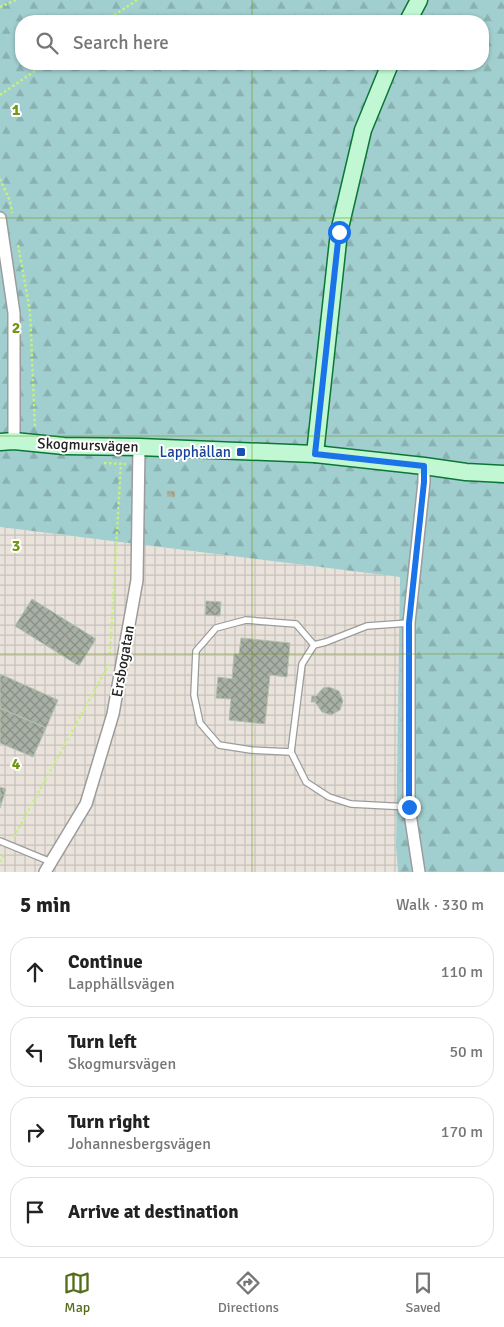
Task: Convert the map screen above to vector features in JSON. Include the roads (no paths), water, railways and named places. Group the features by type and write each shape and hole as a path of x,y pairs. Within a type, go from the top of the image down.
{"street":[{"path":"411,15 419,0"},
{"path":"315,454 339,232 364,130 388,70"},
{"path":"0,218 14,313 7,441"},
{"name":"Skogmursvägen","path":"7,441 64,446 139,446 315,454 466,472 504,474"},
{"name":"Ersbogatan","path":"48,867 86,804 113,714 138,580 139,446"},
{"path":"419,872 409,807 409,623 424,482 424,466"}],"lane":[{"path":"291,752 252,750 220,745 200,723 194,695 196,651 216,628 246,620 296,624 314,645"},
{"path":"409,623 367,626 314,645 302,664 291,752 306,782 329,797 352,804 409,807"},
{"name":"Ersbogatan","path":"0,841 10,844 48,867"}],"place":[{"name":"Lapphällan","path":"241,452"}]}
